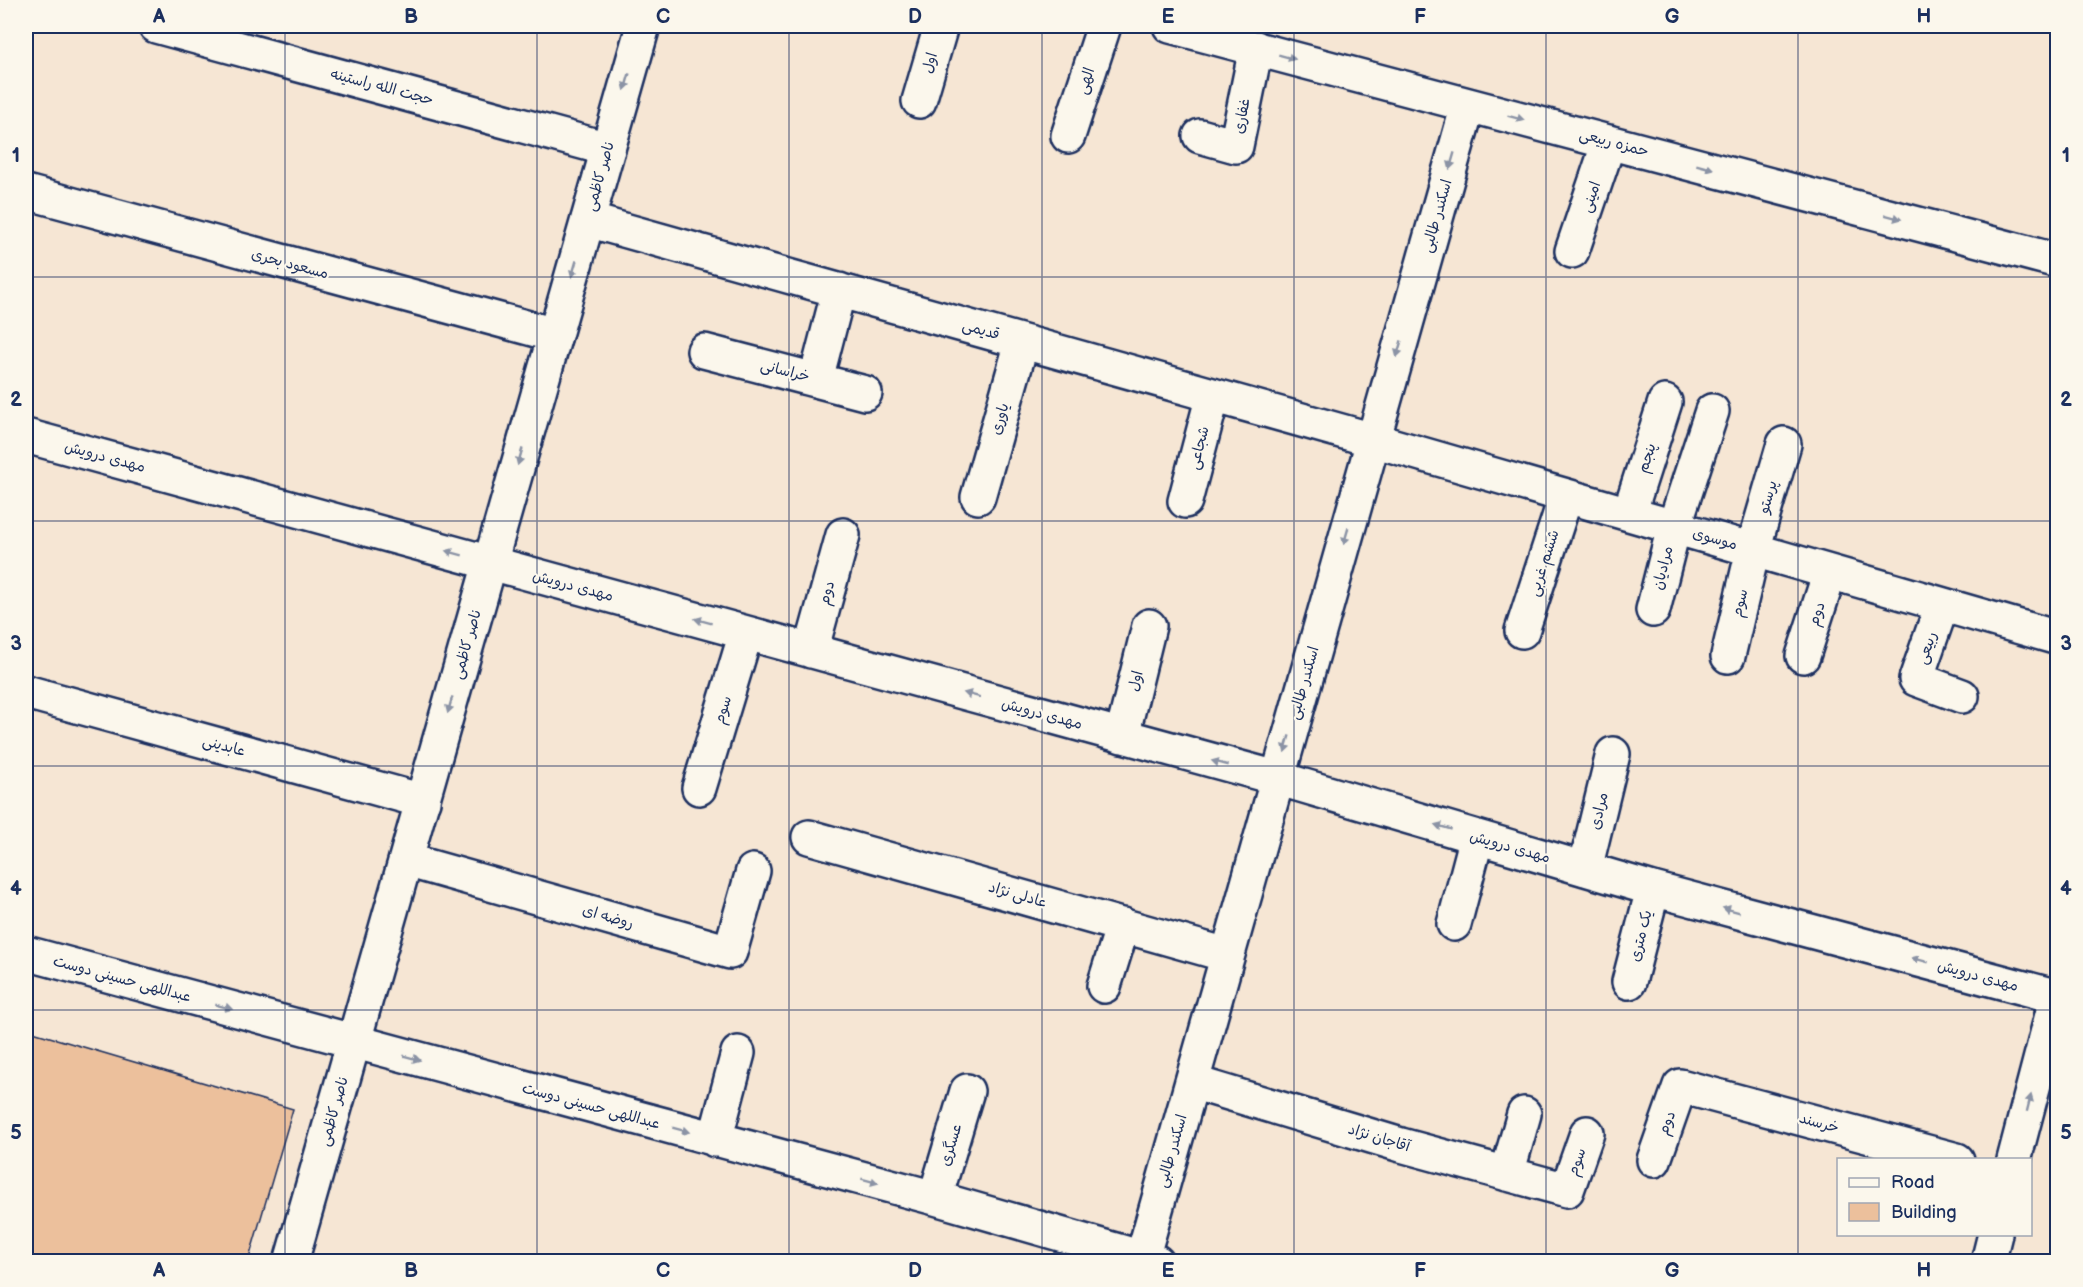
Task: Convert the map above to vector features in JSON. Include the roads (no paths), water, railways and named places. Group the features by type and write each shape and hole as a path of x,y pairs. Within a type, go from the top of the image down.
{"street":[{"name":"حجت الله راستینه","path":"156,26 608,149"},
{"name":"ناصر کاظمی","path":"291,1262 643,26"},
{"name":"اول","path":"920,101 941,26"},
{"name":"الهی","path":"1068,136 1104,26"},
{"name":"حمزه ربیعی","path":"1170,26 2058,261"},
{"name":"غفاری","path":"1200,136 1236,146 1256,48"},
{"name":"اسکندر طالبی","path":"1146,1260 1227,955 1468,105"},
{"name":"امینی","path":"1572,251 1610,142"},
{"name":"مسعود بحری","path":"26,192 555,335"},
{"name":"قدیمی","path":"588,220 1373,440"},
{"path":"816,379 839,290"},
{"name":"یاوری","path":"978,496 1022,342"},
{"name":"خراسانی","path":"704,351 865,393"},
{"name":"شجاعی","path":"1185,501 1212,395"},
{"name":"پنجم","path":"1629,514 1665,402"},
{"name":"مرادیان","path":"1653,610 1674,527 1712,411"},
{"name":"مهدی درویش","path":"26,436 1277,778 1653,889 2057,995"},
{"name":"موسوی","path":"1373,440 2058,638"},
{"name":"پرستو","path":"1753,550 1784,444"},
{"name":"ششم غربی","path":"1522,631 1566,496"},
{"name":"دوم","path":"811,651 843,535"},
{"name":"سوم","path":"1728,656 1753,550"},
{"name":"دوم","path":"1803,656 1830,572"},
{"name":"ربیعی","path":"1942,605 1916,679 1962,696"},
{"name":"اول","path":"1122,736 1149,626"},
{"name":"سوم","path":"699,788 746,633"},
{"name":"عابدینی","path":"26,692 423,801"},
{"name":"مرادی","path":"1585,869 1613,754"},
{"name":"عادلی نژاد","path":"809,837 1227,955"},
{"path":"1454,924 1478,837"},
{"name":"روضه ای","path":"406,860 730,952 753,871"},
{"name":"یک متری","path":"1629,982 1653,889"},
{"path":"1104,986 1123,925"},
{"name":"عبداللهی حسینی دوست","path":"26,953 935,1198 1146,1260"},
{"path":"2015,1158 2057,995"},
{"path":"715,1140 738,1053"},
{"name":"آقاجان نژاد","path":"1192,1082 1401,1145 1567,1190"},
{"name":"دوم","path":"1654,1160 1680,1086"},
{"name":"خرسند","path":"1680,1086 1910,1154 1941,1158"},
{"name":"عسگری","path":"935,1198 967,1091"},
{"path":"1507,1174 1524,1114"},
{"name":"سوم","path":"1567,1190 1587,1133"},
{"path":"1988,1262 1994,1236"}]}
